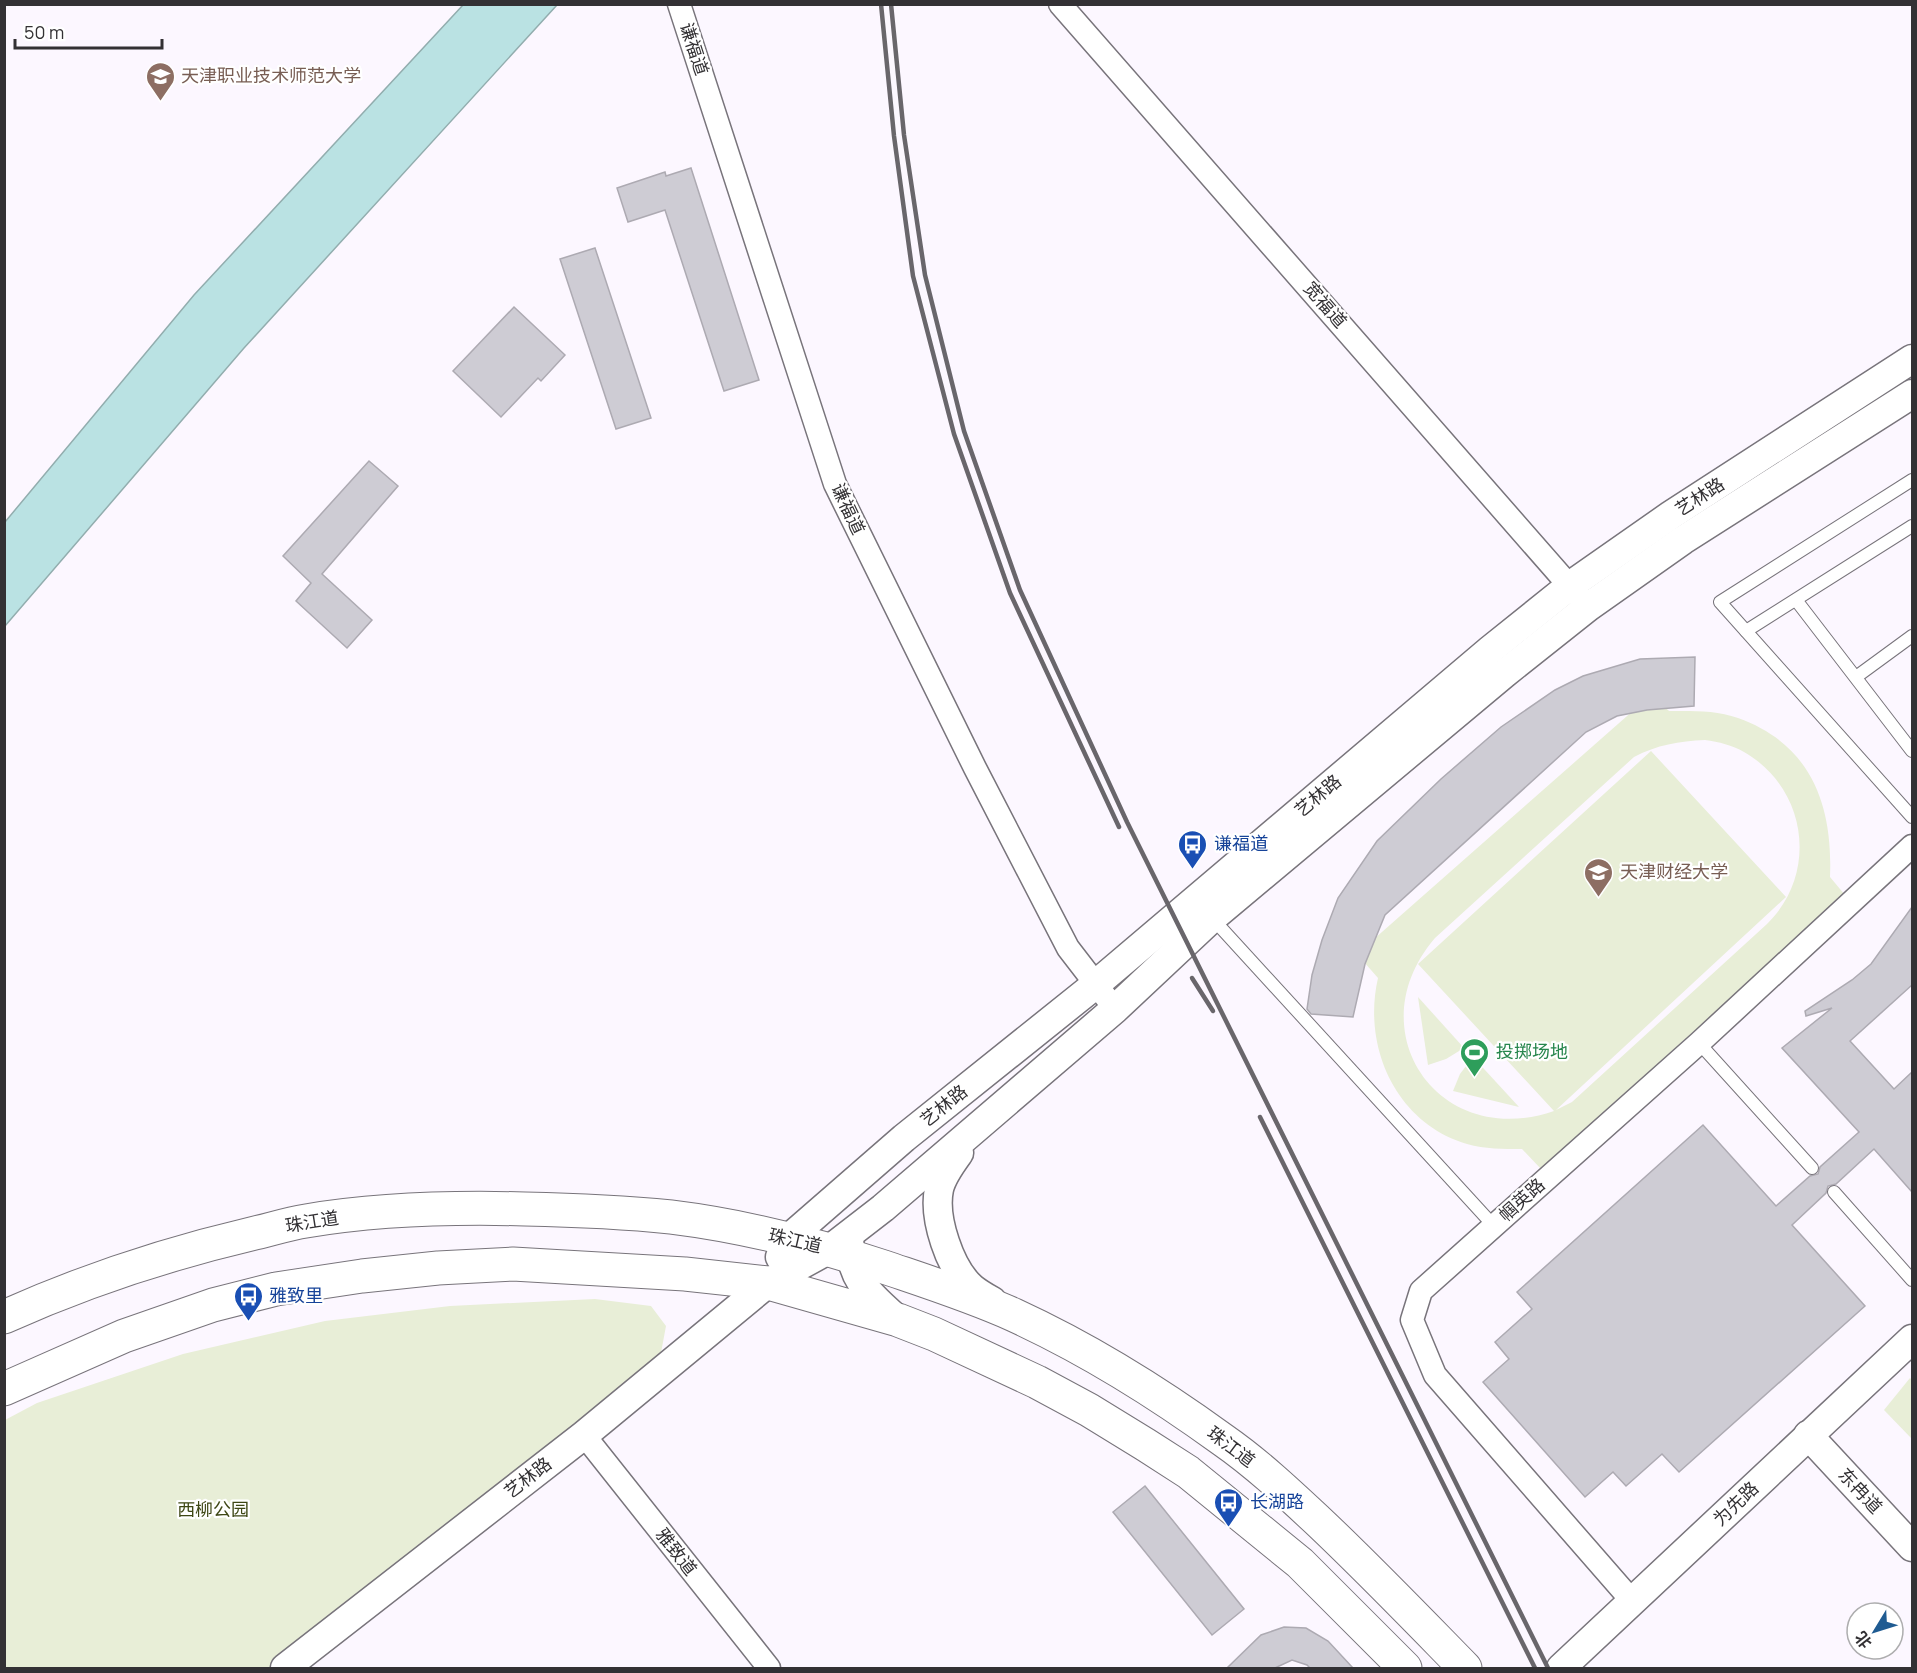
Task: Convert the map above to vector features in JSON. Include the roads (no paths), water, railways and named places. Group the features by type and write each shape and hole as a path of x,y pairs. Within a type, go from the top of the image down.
{"main road":[{"name":"珠江道","path":"4,1317 150,1260 212,1243 305,1221 399,1210 461,1207 596,1210 673,1218 788,1239 843,1246 1013,1315 1135,1380 1227,1443 1281,1486 1366,1566 1465,1668"},
{"path":"4,1389 124,1336 213,1305 276,1288 362,1276 438,1268 513,1264 685,1274 768,1283 898,1320 992,1360 1089,1410 1188,1472 1300,1563 1405,1668"}],"street":[{"name":"谦福道","path":"680,4 835,484 975,768 1063,938 1095,985 1115,1009"},
{"name":"宽福道","path":"1060,4 1579,596"},
{"name":"艺林路","path":"285,1668 584,1435 768,1283 843,1246 1115,1009 1212,918 1505,673 1579,596 1671,515 1912,359"},
{"name":"艺林路","path":"768,1283 788,1239 904,1137 1095,985 1481,658 1579,596 1683,540 1912,394"},
{"name":"帼英路","path":"1633,1602 1435,1374 1412,1320 1421,1291 1699,1043 1912,846"},
{"path":"979,1127 947,1169 939,1188 938,1208 941,1227 954,1264 971,1287 1013,1315"},
{"path":"898,1320 862,1285 843,1246 851,1213 861,1193 873,1174 904,1137"},
{"name":"为先路","path":"1561,1668 1808,1435 1907,1348"},
{"name":"雅致道","path":"584,1435 769,1668"},
{"name":"东冉道","path":"1808,1435 1912,1547"}],"lane":[{"path":"1912,480 1720,602 1912,816"},
{"path":"1746,631 1912,526"},
{"path":"1796,600 1912,751"},
{"path":"1856,677 1912,636"},
{"path":"1212,918 1493,1225"},
{"path":"1699,1043 1812,1168"},
{"path":"1834,1192 1912,1280"}],"water":[{"path":"463,5 557,5 244,348 5,626 5,522 194,295"}],"railway":[{"path":"881,4 894,136 913,276 954,434 1010,593 1119,827"},
{"path":"891,4 904,135 925,275 964,431 1020,590 1127,822 1548,1668"},
{"path":"1192,978 1213,1011"},
{"path":"1260,1117 1535,1668"}],"place":[{"name":"天津职业技术师范大学","path":"160,102"},
{"name":"谦福道","path":"1193,870"},
{"name":"天津财经大学","path":"1599,898"},
{"name":"投掷场地","path":"1475,1078"},
{"name":"雅致里","path":"248,1322"},
{"name":"长湖路","path":"1229,1528"}],"park label":[{"name":"西柳公园","path":"213,1510"}]}
